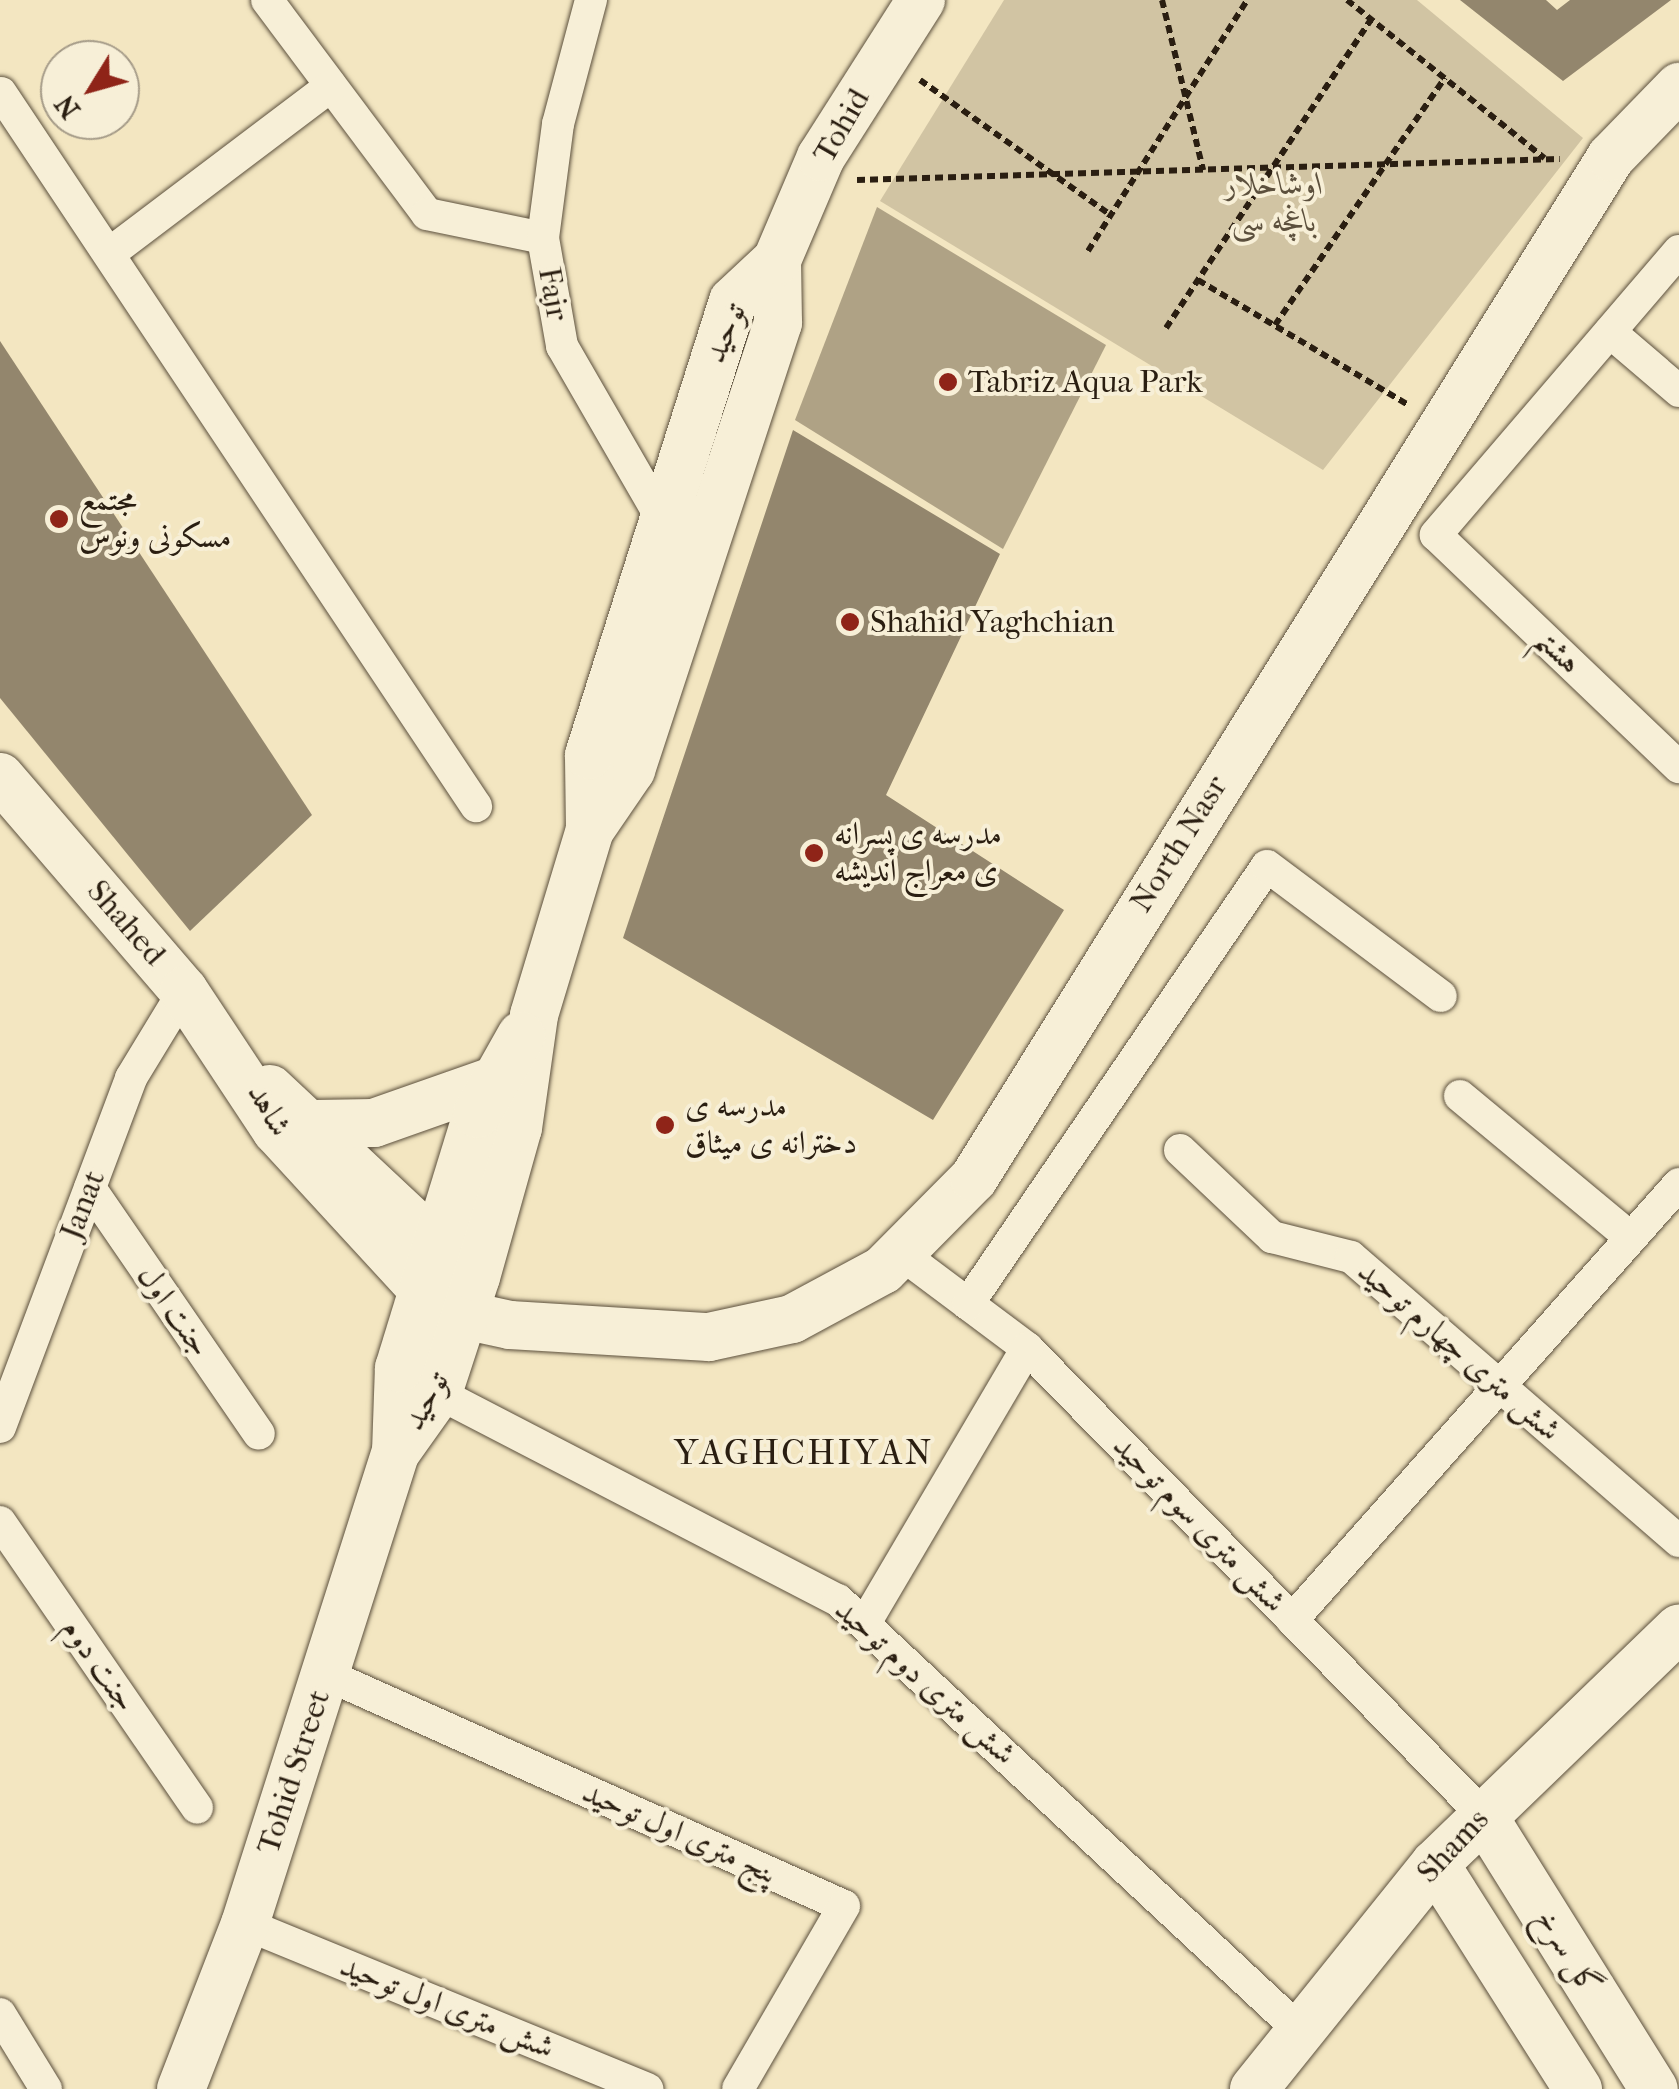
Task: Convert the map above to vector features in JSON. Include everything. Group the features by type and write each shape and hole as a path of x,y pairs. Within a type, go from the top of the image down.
{"main road":[{"name":"Tohid","path":"777,260 811,182 921,0"},
{"name":"North Nasr","path":"470,1296 510,1325 709,1337 792,1319 900,1252 974,1178 1440,424 1611,157 1679,87"},
{"name":"توحید","path":"396,1452 438,1394 518,1128 534,1015 590,830 590,755 660,516 733,300 777,260"},
{"name":"توحید","path":"590,830 632,770 778,323 777,260"},
{"name":"Shahed","path":"0,777 184,991 246,1074"},
{"name":"توحید","path":"396,1452 399,1368 477,1114 534,1015"},
{"name":"شاهد","path":"246,1074 314,1124 430,1271"},
{"name":"شاهد","path":"246,1074 276,1130 430,1271"},
{"path":"314,1124 390,1119 496,1080"},
{"path":"430,1271 470,1296"},
{"name":"Tohid Street","path":"181,2089 245,1924 396,1452"},
{"name":"Shams","path":"1254,2089 1298,2029 1435,1864 1482,1814 1679,1628"},
{"name":"گل سرخ","path":"1482,1814 1654,2089"},
{"name":"گل سرخ","path":"1435,1864 1578,2089"}],"street":[{"path":"267,0 427,214 544,238"},
{"name":"Fajr","path":"590,0 558,124 544,238 562,346 660,516"},
{"path":"114,250 331,86"},
{"path":"2,92 114,250 476,806"},
{"path":"1679,250 1610,332 1679,391"},
{"name":"هشتم","path":"1610,332 1436,535 1679,766"},
{"path":"660,516 709,529"},
{"path":"968,1304 1267,866 1440,996"},
{"name":"Janat","path":"0,1426 131,1078 184,991"},
{"path":"1460,1096 1632,1238"},
{"name":"شش متری چهارم توحید","path":"1180,1150 1272,1236 1351,1257 1679,1541"},
{"path":"1292,1620 1679,1184"},
{"name":"جنت اول","path":"90,1188 259,1434"},
{"name":"شش متری سوم توحید","path":"900,1252 1027,1348 1482,1814"},
{"path":"865,1623 1027,1348"},
{"name":"شش متری دوم توحید","path":"438,1394 838,1600 1298,2029"},
{"name":"جنت دوم","path":"0,1522 197,1808"},
{"name":"پنج متری اول توحید","path":"325,1674 844,1906 738,2089"},
{"name":"شش متری اول توحید","path":"245,1924 648,2089"},
{"path":"0,2014 46,2089"}],"path":[{"path":"1162,0 1203,170"},
{"path":"1088,251 1247,0"},
{"path":"1347,0 1546,159"},
{"path":"1166,328 1371,19"},
{"path":"885,54 1048,174 1112,215"},
{"path":"1275,326 1445,78"},
{"path":"811,182 1611,157"},
{"path":"1198,280 1440,424"}],"green space":[{"name":"اوشاخلار باغچه سی","path":"1004,0 1417,0 1583,138 1323,470 880,201"}],"shaded area":[{"name":"Tabriz Aqua Park","path":"877,207 1106,345 1003,549 795,420"}],"building":[{"path":"1460,0 1546,0 1557,10 1570,0 1671,0 1563,81"},
{"name":"مجتمع مسکونی ونوس","path":"0,341 312,815 190,931 0,698"},
{"name":"مدرسه ی پسرانه ی معراج اندیشه","path":"793,430 1000,554 886,795 1064,910 933,1120 623,938"}],"place":[{"name":"Tabriz Aqua Park","path":"948,382"},
{"name":"مجتمع مسکونی ونوس","path":"59,519"},
{"name":"Shahid Yaghchian","path":"850,622"},
{"name":"مدرسه ی پسرانه ی معراج اندیشه","path":"814,853"},
{"name":"مدرسه ی دخترانه ی میثاق","path":"665,1125"}],"district":[{"name":"YAGHCHIYAN","path":"804,1453"}]}
